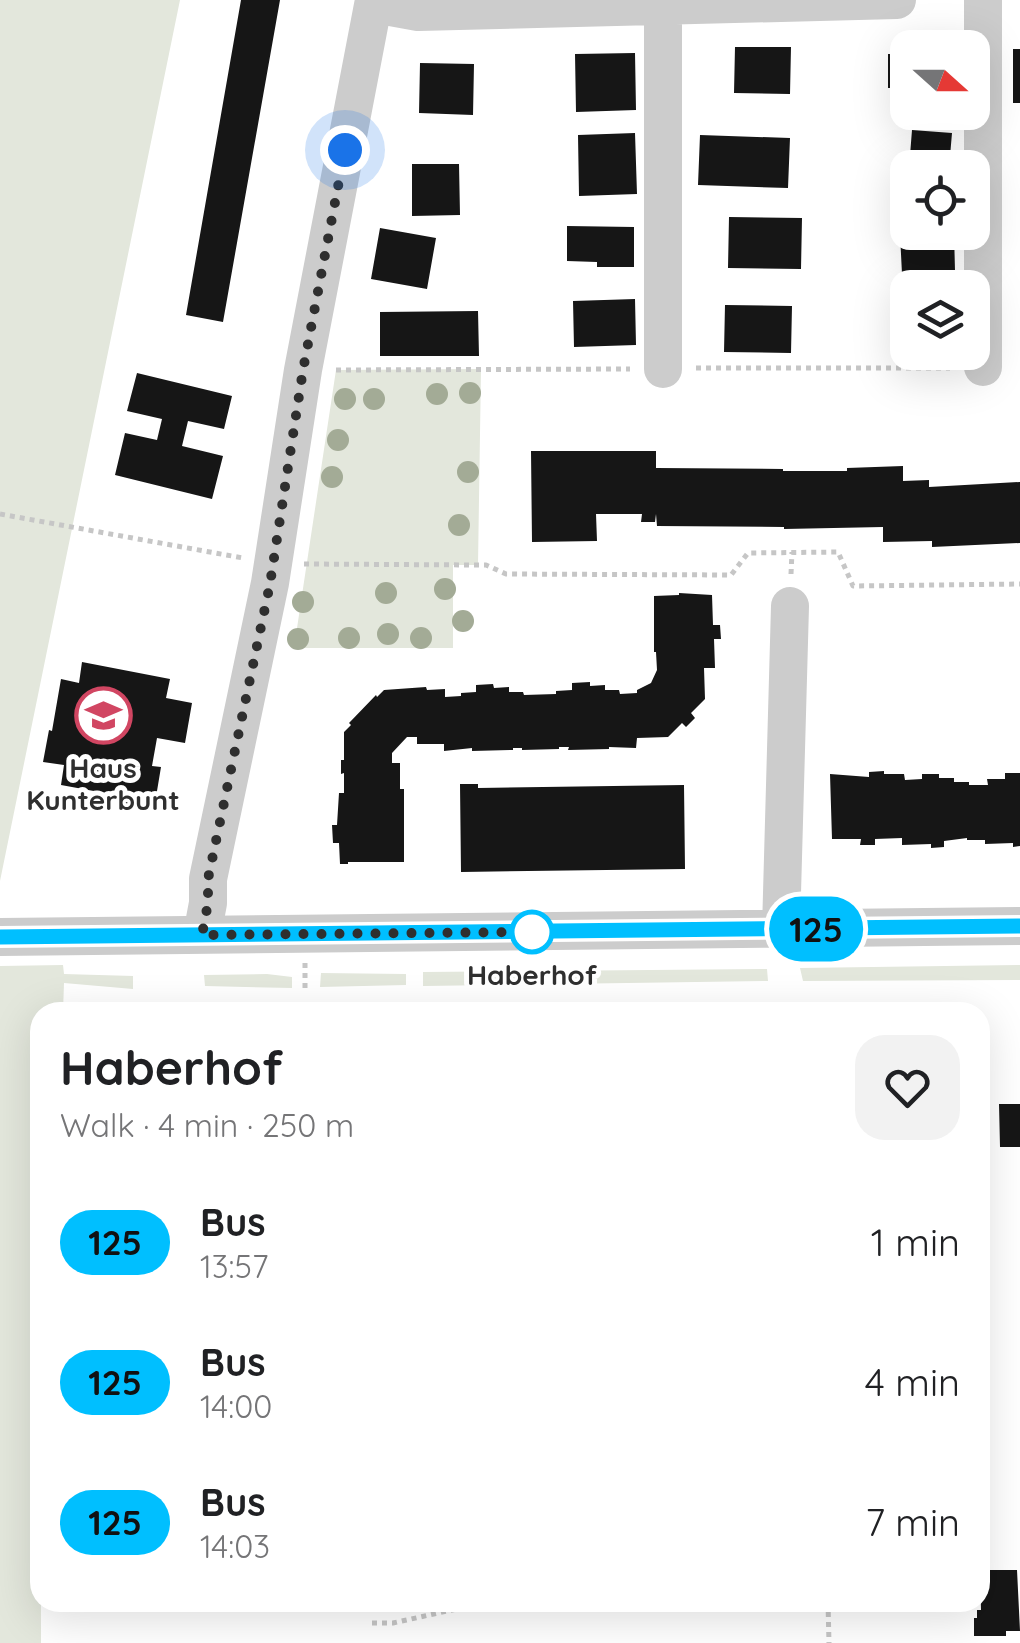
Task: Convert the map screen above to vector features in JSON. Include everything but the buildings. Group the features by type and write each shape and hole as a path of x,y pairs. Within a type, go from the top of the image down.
{"street":[{"path":"202,935 208,879 274,563 303,370 374,2 418,12 896,0"},
{"path":"983,0 983,270"},
{"path":"663,6 663,368"},
{"path":"781,929 790,606"},
{"path":"0,937 1020,926"}],"path":[{"path":"0,514 274,563 486,565 506,574 731,575 748,553 838,552 853,586 1020,584"},
{"path":"305,954 305,990"},
{"path":"372,1622 393,1623 443,1612"},
{"path":"828,1612 829,1643"}],"shaded area":[{"path":"0,0 180,0 0,881"},
{"path":"481,369 478,565 453,565 453,648 294,648 336,370"},
{"path":"63,965 64,974 133,976 133,989 64,983 63,1002 30,1002 30,1612 41,1612 41,1643 0,1643 0,966"},
{"path":"1020,965 1020,980 803,981 800,968"},
{"path":"767,969 768,981 423,986 423,972"},
{"path":"321,973 406,974 406,985 320,987"},
{"path":"204,975 292,977 292,988 205,986"}],"bus line":[{"name":"125","path":"0,937 1020,926"}],"place":[{"name":"Haus Kunterbunt","path":"103,716"},
{"name":"Haberhof","path":"532,932"}],"route":[{"path":"345,150 303,370 270,584 208,879 202,935 532,932"}]}
